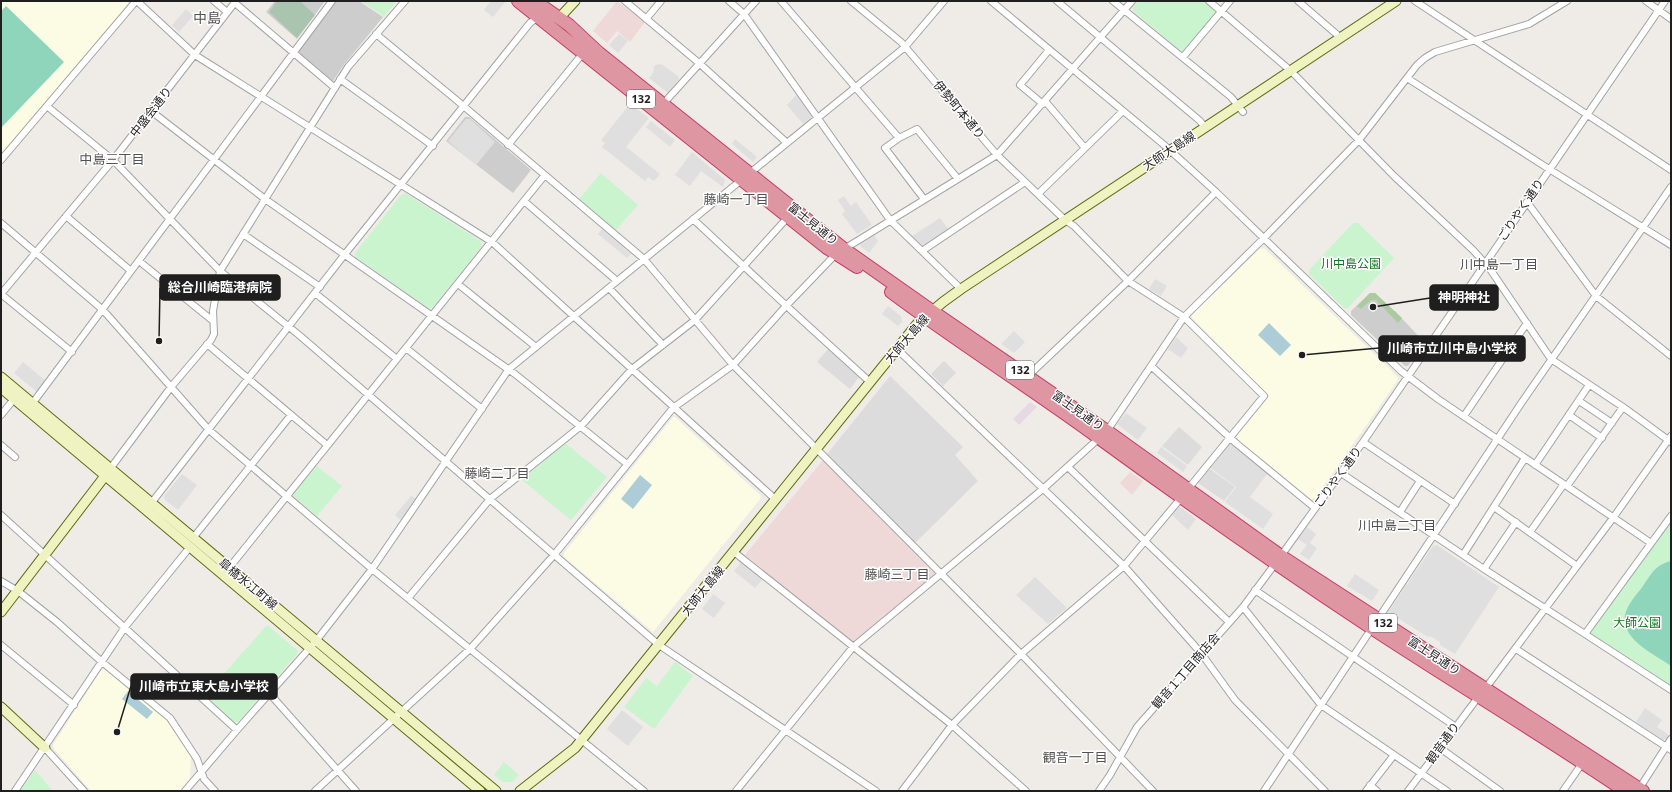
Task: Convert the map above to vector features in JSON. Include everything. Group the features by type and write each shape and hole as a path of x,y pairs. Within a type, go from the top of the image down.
{"highway":[{"name":"富士見通り","path":"518,1 746,176 840,252"},
{"name":"富士見通り","path":"535,1 569,25 599,53 664,104 746,176 788,217 929,314 1028,376 1103,434 1278,560 1482,692 1641,790"},
{"name":"富士見通り","path":"929,314 939,328 1103,434"},
{"name":"富士見通り","path":"1482,692 1625,791"}],"street":[{"path":"1,160 48,107 137,1 195,55 492,242 673,408 775,499"},
{"path":"214,1 228,12"},
{"path":"32,404 332,1"},
{"path":"1,612 108,473 171,387 214,334 213,311 220,270 340,79 354,59 405,1"},
{"path":"148,507 288,327 530,23 541,18 557,17 562,15 575,1"},
{"path":"624,1 699,63 786,142"},
{"path":"646,19 661,1"},
{"path":"729,1 744,14 890,220 961,289"},
{"path":"664,104 699,63 756,1"},
{"path":"781,1 899,138"},
{"name":"伊勢町本通り","path":"851,1 905,46 997,155 1065,220 1074,226 1128,281 1184,318 1264,396 1230,438"},
{"path":"185,791 314,644 372,569 509,369 905,46 944,1"},
{"path":"991,1 1173,153 1216,192 1263,239 1408,376 1498,440 1651,543"},
{"path":"1057,1 1199,120 1205,127"},
{"path":"1113,1 1232,98 1241,109"},
{"path":"315,791 402,713 471,648 554,555 626,464 673,408 733,365 786,306 840,252 997,155 1132,1"},
{"path":"1209,1 1291,70 1394,176 1485,263 1551,359 1670,440"},
{"path":"1183,57 1230,1"},
{"path":"1298,1 1341,38"},
{"name":"大師大島線","path":"520,791 575,748 734,552 816,448 897,349 929,314 961,289 1065,220 1173,153 1205,127 1241,109 1291,70 1396,1"},
{"path":"1415,1 1671,170"},
{"path":"736,791 853,647 1044,488 1103,434 1184,318 1263,239 1358,140 1421,61 1435,52 1529,24 1567,1"},
{"path":"1646,1 1671,19"},
{"name":"ごりやく通り","path":"1278,560 1363,442 1528,202 1549,169 1659,11 1664,1"},
{"path":"235,2 335,88"},
{"name":"中盛会通り","path":"1,294 113,160 235,2"},
{"path":"376,34 644,259 733,365 1021,654 1153,791"},
{"path":"1049,50 1020,85 1044,102 1085,148"},
{"path":"508,145 584,52"},
{"path":"1407,78 1671,245"},
{"path":"340,79 433,146"},
{"path":"48,107 113,160 220,270 490,499 659,645 876,791"},
{"path":"151,111 265,199 509,369 626,464"},
{"path":"1038,194 1122,111"},
{"path":"924,200 885,148 899,138 917,129 958,179"},
{"path":"229,568 544,176"},
{"path":"922,251 1025,182"},
{"path":"1264,791 1551,359 1671,188"},
{"path":"1028,376 1128,281 1216,192"},
{"path":"524,201 617,281"},
{"path":"1528,202 1596,296 1671,356"},
{"path":"66,216 131,271"},
{"path":"409,597 490,499 581,426 632,369 695,320 788,217"},
{"path":"693,219 870,382"},
{"path":"1,223 103,310 209,430 372,569 409,597 644,791"},
{"path":"243,234 320,287"},
{"path":"139,260 213,321"},
{"path":"458,284 536,347"},
{"path":"609,288 663,345"},
{"path":"316,293 397,359"},
{"path":"1,294 72,352"},
{"path":"1464,416 1527,323"},
{"path":"207,344 327,446"},
{"path":"406,348 482,410"},
{"path":"897,349 1124,566 1201,653 1235,700 1325,791"},
{"path":"1151,366 1230,438 1315,508"},
{"name":"皐橋水江町線","path":"1,377 148,507 496,791"},
{"path":"1535,465 1589,385"},
{"name":"皐橋水江町線","path":"1,388 108,473"},
{"path":"1,415 14,399"},
{"path":"1579,401 1612,423"},
{"path":"1530,532 1602,438 1623,407"},
{"path":"16,791 125,627 291,415"},
{"path":"1569,415 1602,438"},
{"path":"902,791 952,725 1021,654 1124,566 1230,438"},
{"name":"観音通り","path":"1408,791 1516,649 1670,440"},
{"path":"1363,442 1455,504"},
{"path":"1,445 15,457"},
{"path":"1463,555 1526,458"},
{"path":"1068,467 1229,622"},
{"path":"1341,473 1484,569 1671,690"},
{"path":"1400,512 1420,481"},
{"path":"1494,507 1577,566"},
{"path":"1,515 44,556 125,627 237,730"},
{"path":"1585,634 1671,516"},
{"path":"1484,569 1516,522"},
{"name":"皐橋水江町線","path":"192,543 229,568 314,644 394,720 480,791"},
{"path":"734,552 952,725 1026,791"},
{"name":"観音１丁目商店会","path":"1099,791 1137,727 1243,607 1278,560"},
{"path":"1,581 18,591 57,622 102,662 170,718 197,759 204,779 215,791"},
{"path":"1255,590 1456,727"},
{"path":"1243,607 1321,705 1447,791"},
{"path":"1,645 74,705"},
{"path":"1516,649 1669,748"},
{"path":"270,694 356,791"},
{"path":"1,707 45,748 84,791"},
{"path":"1641,790 1669,748 1671,739"},
{"path":"1440,748 1500,791"},
{"path":"1366,791 1394,755"},
{"path":"1563,791 1583,762"},
{"path":"1370,786 1377,791"}],"shaded area":[{"path":"1,1 128,1 128,4 1,157"},
{"path":"275,1 325,1 297,39 266,12"},
{"path":"277,1 300,1 315,15 297,38 269,12"},
{"path":"335,1 359,1 383,17 343,66 333,81 329,81 299,55 298,52"},
{"path":"491,1 505,2 493,17 484,10"},
{"path":"617,1 645,22 630,42 617,31 607,43 593,31"},
{"path":"186,9 193,16 179,32 172,25"},
{"path":"619,34 628,41 618,53 609,45"},
{"path":"659,64 663,65 678,76 679,79 668,93 649,78 653,73 654,66"},
{"path":"797,94 811,114 811,118 803,124 787,105"},
{"path":"630,104 649,118 626,147 660,174 654,181 648,177 645,181 602,147 605,143 601,140"},
{"path":"465,117 469,117 531,170 513,193 446,141"},
{"path":"466,119 470,119 495,142 476,165 448,141"},
{"path":"651,121 675,140 670,147 646,127"},
{"path":"735,139 757,157 753,162 732,144"},
{"path":"692,152 725,180 723,187 701,171 690,186 675,175"},
{"path":"844,196 851,206 856,202 872,225 857,234 842,214 845,211 838,200"},
{"path":"940,218 949,230 925,246 922,246 912,236"},
{"path":"602,229 631,254 627,258 598,234"},
{"path":"874,235 878,241 869,253 861,247 860,244"},
{"path":"1264,248 1397,376 1398,380 1315,498 1311,499 1238,440 1237,435 1269,396 1192,318 1192,315 1259,249"},
{"path":"1155,279 1167,286 1161,296 1149,289"},
{"path":"1370,293 1375,293 1395,311 1424,342 1408,366 1405,366 1351,315 1351,311"},
{"path":"888,306 901,316 902,322 898,326 882,314"},
{"path":"1014,331 1025,342 1014,353 1001,344"},
{"path":"1176,337 1188,348 1181,358 1168,349"},
{"path":"828,349 859,377 850,389 817,362"},
{"path":"944,361 956,373 943,386 931,374"},
{"path":"23,362 45,380 37,392 14,373"},
{"path":"890,376 963,447 955,455 978,481 915,543 827,454"},
{"path":"1030,402 1037,407 1019,425 1013,419"},
{"path":"1126,413 1147,428 1138,440 1117,424"},
{"path":"673,417 675,417 760,495 761,498 653,632 564,557 564,553"},
{"path":"1179,427 1202,447 1188,465 1162,446"},
{"path":"1231,442 1267,474 1250,497 1273,514 1263,529 1225,502 1236,487 1211,468"},
{"path":"1161,447 1187,466 1183,472 1157,453"},
{"path":"823,460 935,574 853,642 745,555"},
{"path":"1210,469 1235,487 1224,501 1198,483"},
{"path":"1130,472 1143,481 1132,495 1120,483"},
{"path":"182,474 197,485 178,510 165,500 164,496"},
{"path":"411,496 417,499 402,521 395,515"},
{"path":"1179,506 1196,519 1188,530 1172,515"},
{"path":"1307,527 1316,534 1310,543 1317,548 1309,560 1300,554 1307,545 1298,539"},
{"path":"1437,545 1499,587 1455,654 1440,645 1440,642 1430,636 1428,637 1388,612 1433,546"},
{"path":"741,562 763,579 755,588 734,571"},
{"path":"1355,574 1379,590 1372,601 1347,586"},
{"path":"1035,577 1067,608 1048,624 1016,595"},
{"path":"713,594 725,603 714,618 702,609"},
{"path":"104,669 166,719 191,757 190,779 180,791 91,791 54,749 53,745 101,670"},
{"path":"1645,708 1662,720 1657,727 1669,735 1666,739 1662,740 1636,722"},
{"path":"622,710 643,727 628,746 607,729"}],"green space":[{"path":"361,1 397,1 384,16"},
{"path":"1138,1 1204,1 1215,10 1215,14 1184,51 1181,51 1133,11 1133,7"},
{"path":"6,6 64,62 1,128 1,11"},
{"path":"601,173 638,205 616,230 579,199"},
{"path":"405,193 481,241 482,246 433,307 429,309 356,257 355,253 401,195"},
{"name":"川中島公園","path":"1353,223 1358,223 1394,258 1348,308 1344,308 1309,274 1309,270"},
{"path":"1370,293 1375,293 1402,318 1398,323 1376,300 1371,300 1361,309 1357,306"},
{"path":"565,443 607,477 571,520 522,480"},
{"path":"317,466 342,486 317,516 292,495"},
{"name":"大師公園","path":"1671,521 1671,686 1591,633 1591,630"},
{"path":"1671,561 1671,666 1633,639 1625,624 1625,615 1630,604 1654,570 1657,567"},
{"path":"267,625 297,650 297,654 238,722 234,722 205,695"},
{"path":"675,662 693,676 654,729 624,707 646,678 657,686"},
{"path":"504,762 519,775 512,782 503,782 494,775"},
{"path":"35,770 53,791 20,791"}],"water":[{"path":"1269,323 1291,345 1280,356 1258,335"},
{"path":"640,475 652,485 633,509 621,499"},
{"path":"128,691 153,712 147,719 122,699"}],"place":[{"name":"神明神社","path":"1373,307"},
{"name":"総合川崎臨港病院","path":"159,341"},
{"name":"川崎市立川中島小学校","path":"1302,355"},
{"name":"川崎市立東大島小学校","path":"117,732"}],"district":[{"name":"中島","path":"207,18"},
{"name":"中島三丁目","path":"112,159"},
{"name":"藤崎一丁目","path":"736,199"},
{"name":"川中島一丁目","path":"1499,264"},
{"name":"藤崎二丁目","path":"497,473"},
{"name":"川中島二丁目","path":"1397,525"},
{"name":"藤崎三丁目","path":"897,574"},
{"name":"観音一丁目","path":"1075,757"}]}
